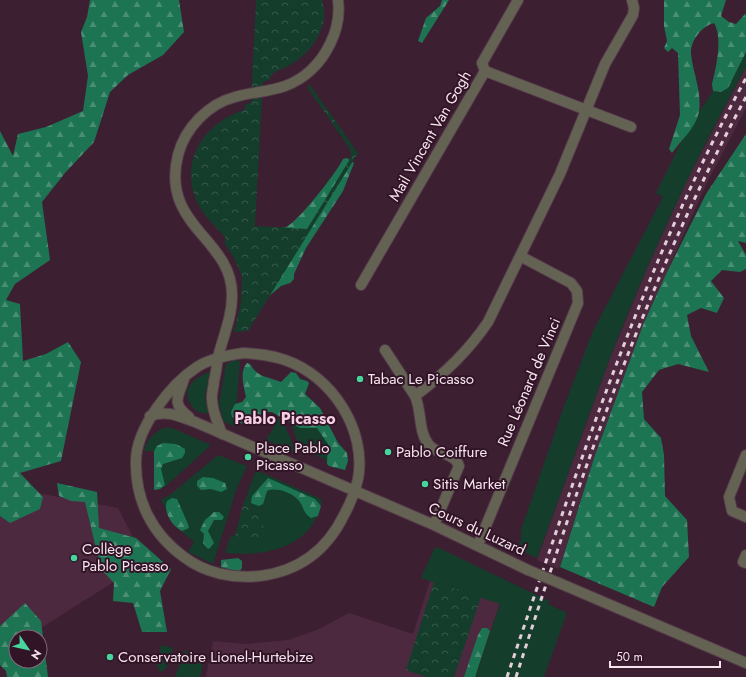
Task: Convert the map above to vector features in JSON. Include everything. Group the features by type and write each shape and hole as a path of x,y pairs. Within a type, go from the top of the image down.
{"street":[{"path":"222,434 212,399 218,357 230,315 232,295 230,275 223,260 189,220 181,206 176,187 176,175 181,145 193,125 213,106 234,97 287,86 313,69 326,53 332,40 338,18 338,0"},
{"name":"Mail Vincent Van Gogh","path":"361,285 485,71 482,63 518,0"},
{"path":"415,396 436,380 481,333 488,322 560,174 605,64 633,15 634,8 632,0"},
{"path":"485,71 631,127"},
{"name":"Rue Léonard de Vinci","path":"478,545 578,303 577,291 571,282 520,256"},
{"path":"385,350 415,396 418,403 424,438 430,446 458,461 459,470 434,526"},
{"path":"244,354 265,355 286,360 305,369 321,381 334,395 345,411 353,429 359,467 354,491 336,532 317,552 303,562 269,575 251,577 232,576 206,569 184,557 161,536 150,520 142,502 136,475 136,458 138,441 150,416 184,378 198,366 218,357 244,354"},
{"name":"Cours du Luzard","path":"184,378 177,402 179,409 195,422"},
{"name":"Cours du Luzard","path":"150,416 161,412 195,422 478,545 528,570 746,663"},
{"path":"746,455 729,497 732,511 746,517"},
{"path":"746,555 743,562 746,564"}],"shaded area":[{"path":"746,67 746,108 706,185 643,325 594,458 559,569 537,560 610,358 648,266 689,176"},
{"name":"Collège Pablo Picasso","path":"0,486 118,508 135,541 150,559 41,628 8,629 8,632 0,633"},
{"path":"430,581 500,603 475,677 206,677 213,641 246,644 288,640 317,630 349,613 413,634"}],"green space":[{"path":"90,0 179,0 184,32 163,55 128,75 110,92 94,142 65,173 42,202 50,260 15,284 6,300 20,304 23,361 46,354 68,342 81,362 61,461 20,473 43,497 40,509 10,523 0,516 0,131 13,156 18,134 46,127 83,111 88,76 81,32 87,17"},
{"path":"256,0 322,0 324,17 319,34 309,50 295,62 274,72 269,80 263,82 255,226 307,229 350,159 351,153 348,146 307,87 310,85 358,153 248,331 234,332 241,303 242,276 234,258 225,244 225,237 207,217 198,204 193,189 191,174 193,160 198,146 206,135 217,124 229,116 244,110 246,104 251,103"},
{"path":"442,0 449,0 422,43 418,41 426,18 440,6"},
{"path":"664,0 726,0 721,16 729,22 736,24 746,13 746,52 728,88 721,92 713,91 712,84 718,53 717,29 714,23 705,27 692,44 691,54 700,104 699,112 692,129 672,153 669,149 680,115 678,53 672,48 668,52 664,48 667,41 664,26"},
{"path":"746,52 746,67 690,174 640,284 610,358 537,558 517,549 521,539 521,530 564,406 593,331 663,197 656,193 683,139 696,121 699,112 713,91 721,92 728,88"},
{"path":"746,134 746,243 738,241 746,255 746,269 740,272 722,270 711,281 724,298 717,313 701,308 687,315 691,336 709,372 678,364 659,370 642,392 644,419 661,438 664,455 665,496 687,520 689,557 662,587 654,607 560,567 594,458 643,325 666,274 706,194"},
{"path":"347,158 354,163 343,191 306,248 294,274 294,279 290,283 281,286 261,303 267,227 284,228 292,223 317,196 343,159"},
{"path":"234,360 240,361 235,427 223,421 219,404 226,364"},
{"path":"247,363 250,364 256,372 263,376 281,382 291,372 296,373 300,379 309,383 305,394 320,408 338,443 347,453 348,461 345,470 329,466 327,464 328,444 317,428 300,428 272,412 265,412 247,425 240,423 232,417 231,412 235,404 242,402 246,397 243,384 243,371"},
{"path":"213,370 205,394 208,413 200,412 193,408 189,402 187,392 192,382"},
{"path":"303,379 309,383 305,394 320,408 338,443 347,453 348,461 345,470 329,466 325,459 301,450 285,409"},
{"path":"281,415 295,450 294,453 266,440"},
{"path":"163,428 172,428 211,445 165,487 154,490 154,451 144,451 151,437"},
{"path":"163,443 176,444 185,449 185,453 182,458 163,464 161,469 165,485 160,489 154,490 154,451 157,446"},
{"path":"218,455 247,466 237,488 213,564 188,552 194,542 174,525 161,500 171,494"},
{"path":"256,470 322,500 317,516 309,529 298,539 286,546 271,551 256,553 225,553 231,535 259,541 267,511 243,505"},
{"path":"203,477 213,478 225,483 227,489 221,492 211,489 201,490 197,486 197,481"},
{"path":"268,478 315,499 321,506 318,516 311,518 306,514 301,503 296,498 279,490 267,491 263,504 259,506 251,503 252,496"},
{"path":"57,483 97,492 99,528 136,538 171,569 160,591 167,632 142,632 133,603 113,601 114,583 101,569 85,502 71,501 59,496"},
{"path":"172,498 177,499 188,524 189,528 182,531 175,526 167,514 167,501"},
{"path":"243,505 267,511 259,542 235,536"},
{"path":"214,512 219,512 224,517 222,520 214,520 208,531 214,543 208,549 203,543 204,534 200,530 205,520"},
{"path":"437,547 549,601 548,604 567,613 544,677 475,677 500,604 421,578 434,549"},
{"path":"238,558 242,561 242,568 239,572 221,567 221,560"},
{"path":"434,582 481,597 454,677 426,677 406,670"},
{"path":"25,603 41,621 42,629 8,629 8,669 47,669 48,677 7,677 6,671 0,665 0,626"},
{"path":"482,628 487,628 490,631 475,677 464,677 478,635"},
{"path":"161,645 173,648 166,669 160,672 157,665"},
{"path":"184,651 195,654 201,659 202,666 200,677 175,677"}],"railway":[{"path":"507,677 613,372 674,223 746,78"},
{"path":"516,677 565,528 618,381 646,309 677,237 710,167 746,97"}],"place":[{"name":"Tabac Le Picasso","path":"360,379"},
{"name":"Pablo Coiffure","path":"388,452"},
{"name":"Place Pablo Picasso","path":"248,457"},
{"name":"Sitis Market","path":"425,484"},
{"name":"Collège Pablo Picasso","path":"74,558"},
{"name":"Conservatoire Lionel-Hurtebize","path":"110,657"}],"district":[{"name":"Pablo Picasso","path":"285,418"}]}
